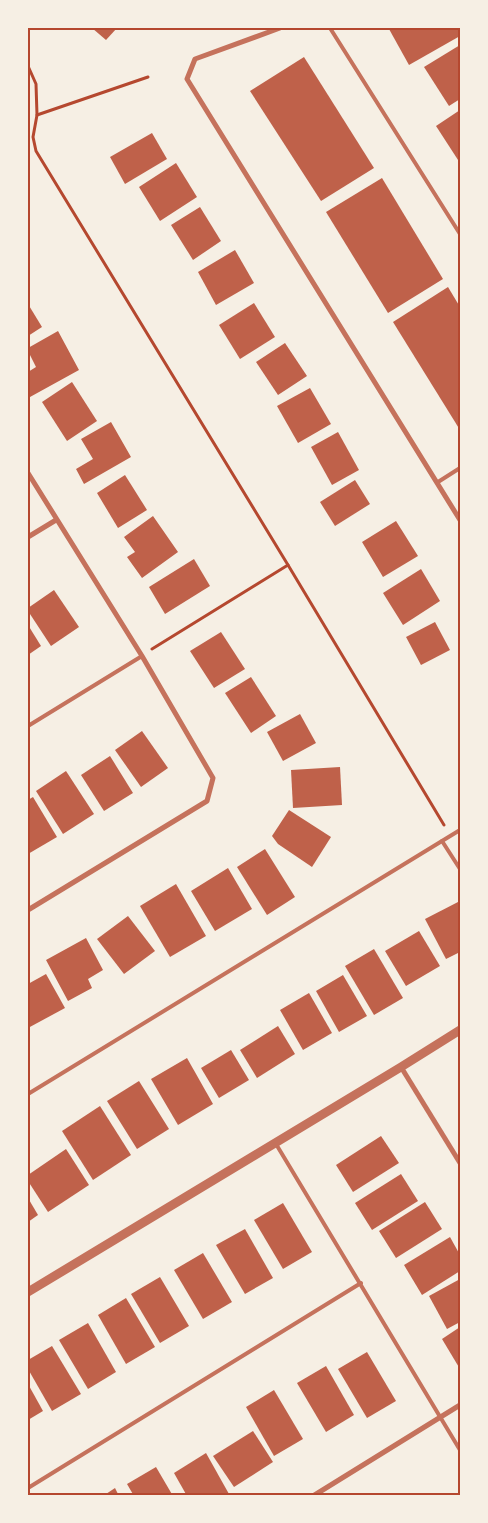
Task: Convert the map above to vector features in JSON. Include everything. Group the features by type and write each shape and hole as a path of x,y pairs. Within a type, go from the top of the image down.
{"street":[{"path":"280,28 195,59 187,79 460,520"},
{"path":"28,473 142,656 213,778 207,801 28,910"},
{"path":"28,537 56,520"},
{"path":"28,1292 274,1142 401,1068 460,1030"},
{"path":"401,1068 460,1163"},
{"path":"313,1496 460,1405"}],"lane":[{"path":"330,28 460,234"},
{"path":"438,482 460,468"},
{"path":"28,726 142,656"},
{"path":"28,1094 460,830"},
{"path":"442,841 460,869"},
{"path":"274,1142 361,1283 460,1450"},
{"path":"28,1488 361,1283"}],"path":[{"path":"28,66 36,84 38,115 33,138 36,151 288,565 450,836"},
{"path":"38,115 148,77"},
{"path":"142,656 288,565"}],"building":[{"path":"92,28 117,28 106,40"},
{"path":"460,28 460,36 409,65 389,29"},
{"path":"460,45 460,99 449,106 424,67"},
{"path":"304,57 374,168 321,201 250,91"},
{"path":"460,110 460,163 436,126"},
{"path":"152,133 167,159 125,184 110,157"},
{"path":"176,163 197,197 160,221 139,187"},
{"path":"382,178 443,279 388,313 326,212"},
{"path":"200,207 221,241 193,260 171,225"},
{"path":"235,250 254,283 216,305 198,272"},
{"path":"448,287 460,307 460,430 393,322"},
{"path":"254,303 275,337 240,359 219,325"},
{"path":"28,304 42,327 28,336"},
{"path":"58,331 79,370 30,397 28,393 28,372 36,367 28,348"},
{"path":"285,343 307,376 278,395 256,362"},
{"path":"72,382 97,421 67,441 42,402"},
{"path":"310,388 331,424 298,443 277,406"},
{"path":"111,422 131,457 84,484 76,469 93,459 81,439"},
{"path":"338,432 359,470 332,485 311,447"},
{"path":"125,475 147,510 118,528 97,493"},
{"path":"355,480 370,504 335,526 320,502"},
{"path":"153,516 178,552 142,578 127,557 135,552 124,537"},
{"path":"396,521 418,556 383,577 362,542"},
{"path":"194,559 210,586 165,614 149,587"},
{"path":"421,569 440,601 403,625 383,593"},
{"path":"54,590 79,627 51,646 28,611 28,608"},
{"path":"435,622 450,650 421,665 406,637"},
{"path":"28,625 41,646 28,655"},
{"path":"221,632 245,669 214,688 190,651"},
{"path":"251,677 276,716 251,733 225,693"},
{"path":"300,714 316,743 283,761 267,732"},
{"path":"142,731 168,768 141,787 115,750"},
{"path":"110,756 133,793 104,811 81,775"},
{"path":"340,767 342,805 293,808 291,770"},
{"path":"66,771 94,814 63,834 36,791"},
{"path":"33,797 57,837 28,854 28,800"},
{"path":"289,810 331,837 312,867 278,844 272,836"},
{"path":"265,849 295,897 267,915 237,867"},
{"path":"228,868 252,909 215,931 191,891"},
{"path":"176,884 206,936 170,957 140,906"},
{"path":"458,902 460,907 460,952 446,959 425,919"},
{"path":"128,916 155,951 124,974 97,939"},
{"path":"419,931 440,966 406,986 385,951"},
{"path":"86,938 103,970 88,979 92,988 68,1001 46,960"},
{"path":"374,949 403,998 374,1015 345,966"},
{"path":"46,974 65,1008 28,1028 28,984"},
{"path":"343,975 367,1016 339,1032 316,991"},
{"path":"309,993 332,1033 303,1050 280,1010"},
{"path":"278,1026 295,1054 257,1078 240,1050"},
{"path":"231,1050 249,1080 219,1098 201,1068"},
{"path":"187,1058 213,1104 178,1125 151,1079"},
{"path":"139,1081 169,1129 137,1149 107,1101"},
{"path":"100,1106 131,1155 93,1180 62,1131"},
{"path":"381,1136 399,1163 353,1192 336,1165"},
{"path":"66,1149 89,1185 48,1212 28,1181 28,1175"},
{"path":"401,1174 418,1201 372,1230 355,1203"},
{"path":"28,1198 38,1215 28,1222"},
{"path":"425,1202 442,1229 396,1258 379,1231"},
{"path":"283,1203 312,1252 283,1269 254,1220"},
{"path":"245,1229 273,1278 245,1294 216,1245"},
{"path":"450,1237 460,1255 460,1271 422,1295 404,1265"},
{"path":"203,1253 232,1302 203,1319 174,1270"},
{"path":"160,1277 189,1326 160,1343 131,1294"},
{"path":"460,1279 460,1322 447,1329 429,1296"},
{"path":"126,1298 155,1347 126,1364 98,1315"},
{"path":"88,1323 116,1372 88,1389 59,1340"},
{"path":"460,1327 460,1369 442,1339"},
{"path":"52,1346 81,1394 52,1411 28,1369 28,1360"},
{"path":"367,1352 396,1401 367,1418 338,1369"},
{"path":"326,1366 354,1415 326,1432 297,1383"},
{"path":"28,1384 43,1411 28,1420"},
{"path":"274,1390 303,1439 274,1456 246,1407"},
{"path":"253,1431 273,1462 234,1487 213,1456"},
{"path":"206,1453 229,1494 226,1496 187,1496 174,1473"},
{"path":"156,1467 173,1496 134,1496 127,1484"},
{"path":"115,1488 119,1496 103,1496"}]}
